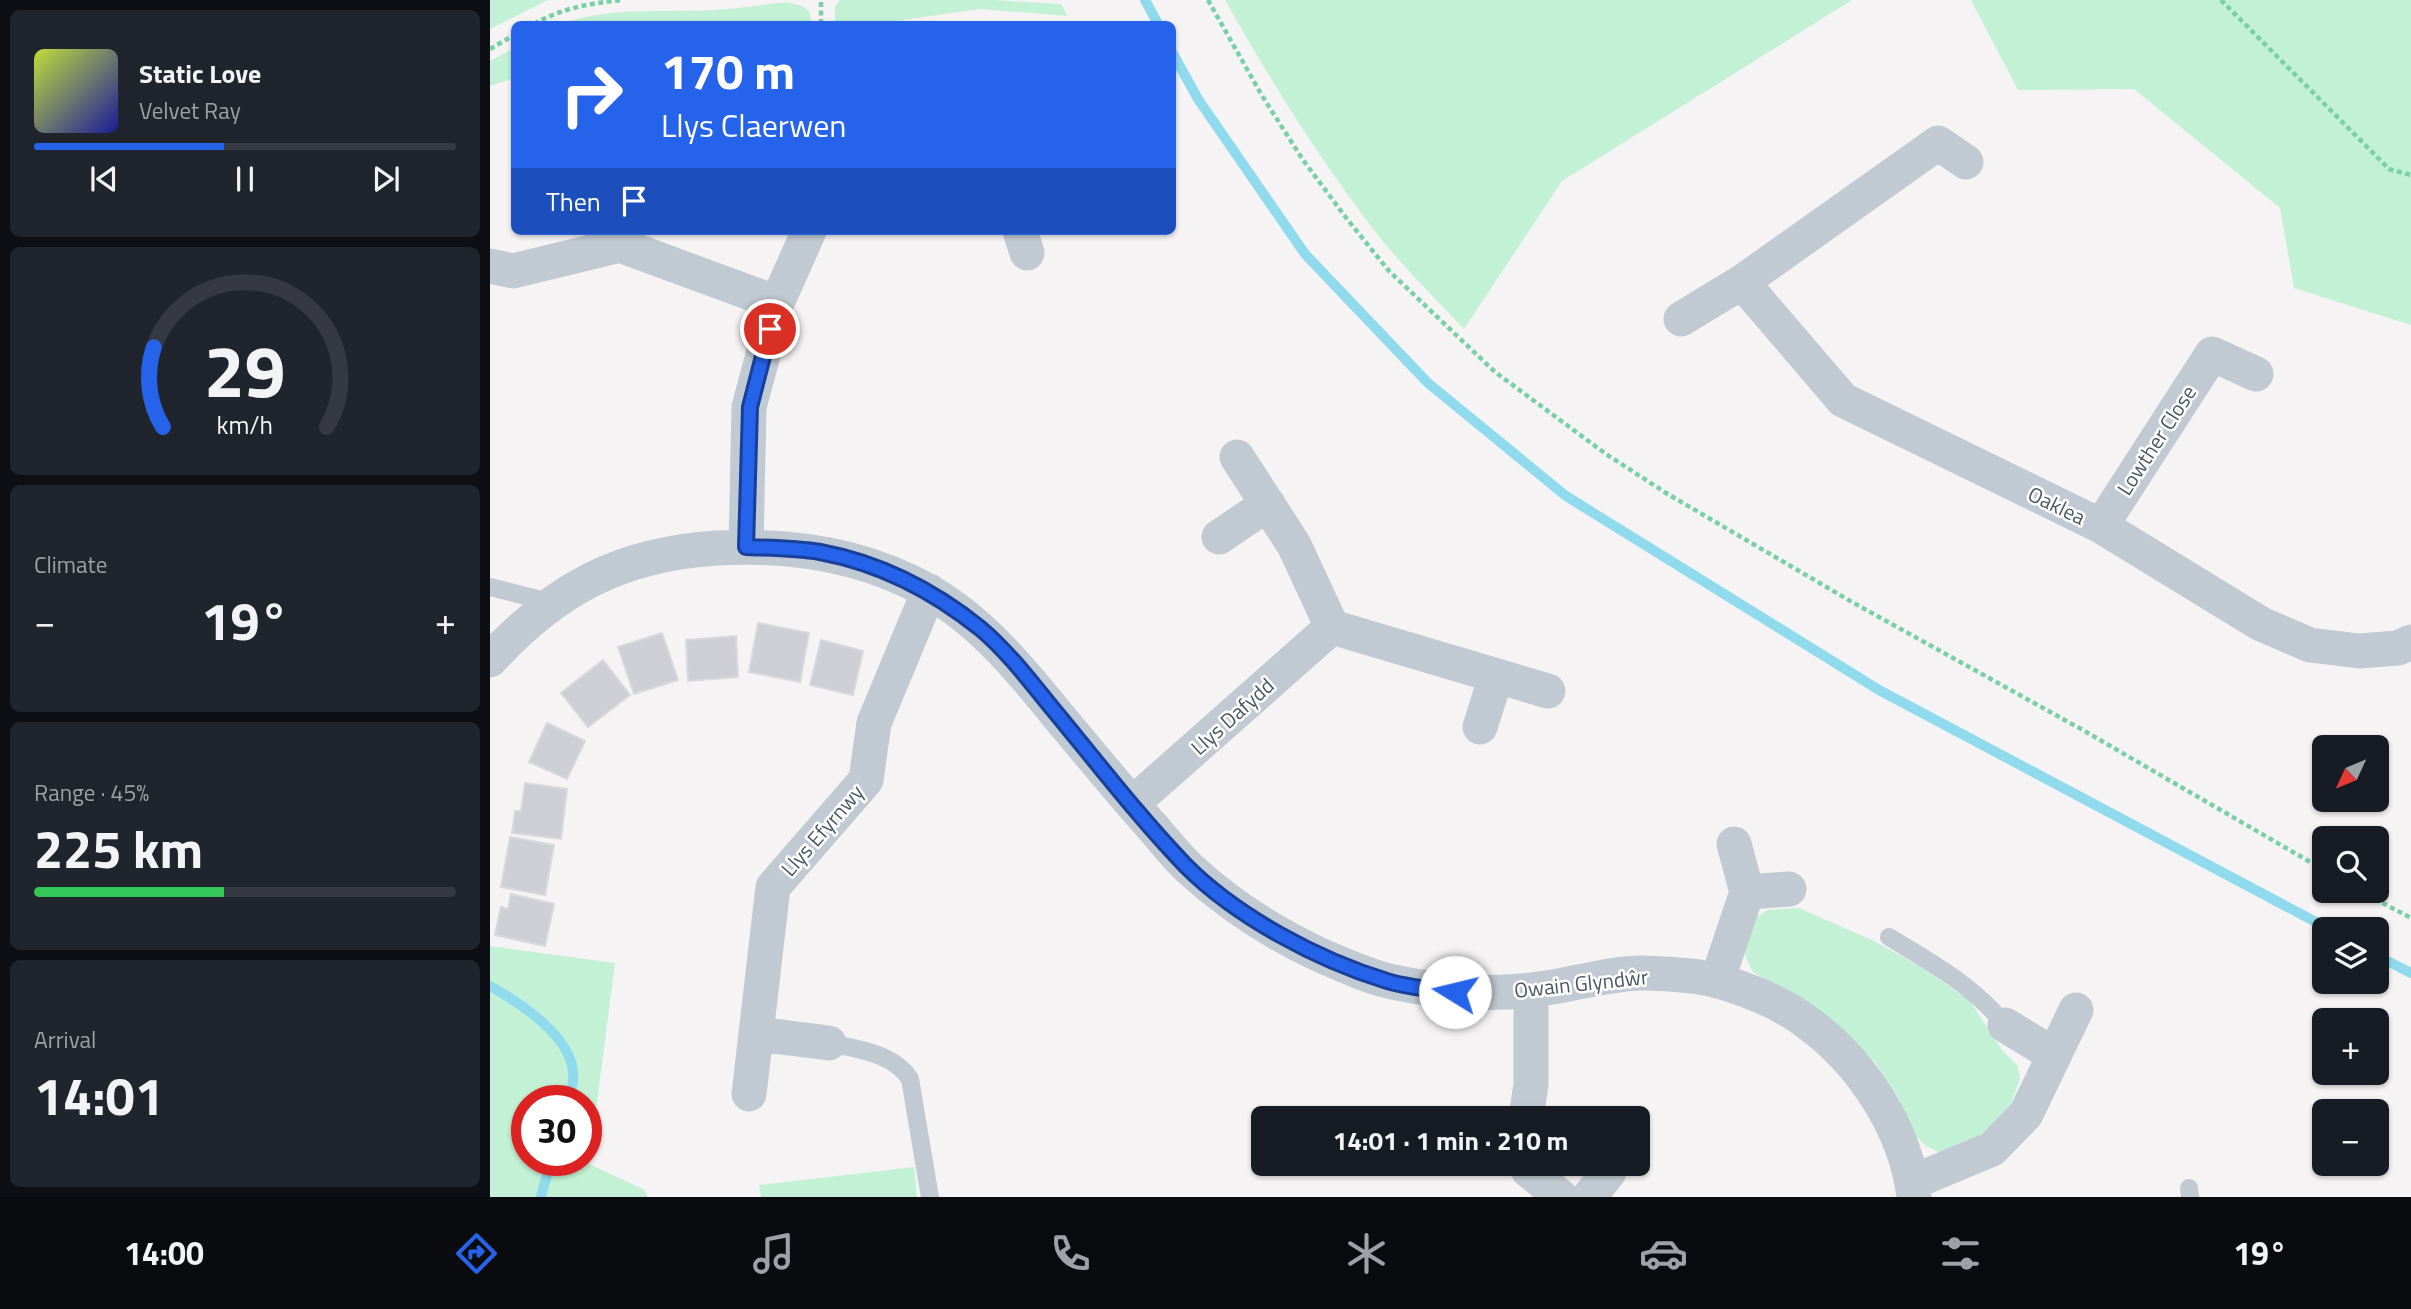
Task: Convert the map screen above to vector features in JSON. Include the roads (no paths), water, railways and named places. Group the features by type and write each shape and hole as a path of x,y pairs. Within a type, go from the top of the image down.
{"street":[{"path":"1681,319 1742,282 1950,134 1966,162"},
{"path":"746,547 750,407 777,303 807,235"},
{"path":"490,267 513,271 620,245 777,303"},
{"name":"Oaklea","path":"1742,282 1843,400 2101,527 2261,624 2310,645 2359,651 2398,648 2411,642"},
{"name":"Lowther Close","path":"2101,527 2220,341 2256,374"},
{"path":"1237,457 1294,545 1332,627 1548,691"},
{"path":"1219,537 1268,504"},
{"name":"Owain Glyndŵr","path":"490,660 511,637 572,590 621,565 667,553 746,547 819,552 876,568 929,591 982,630 1019,667 1132,804 1188,867 1240,910 1292,942 1389,982 1455,992 1531,990 1639,972 1717,981 1764,998 1808,1022 1850,1061 1881,1103 1893,1128 1914,1190"},
{"name":"Llys Efyrnwy","path":"749,1094 773,887 866,780 874,723 929,591"},
{"name":"Llys Dafydd","path":"1132,804 1332,627"},
{"path":"1479,727 1496,676"},
{"path":"1717,981 1747,892 1734,844"},
{"path":"1747,892 1789,889"},
{"path":"1527,1106 1531,1084 1531,990"},
{"path":"1914,1190 1992,1149 2026,1114 2076,1010"},
{"path":"2006,1025 2054,1055"},
{"path":"756,1034 829,1043"},
{"path":"1534,1176 1561,1197"}],"lane":[{"path":"490,587 553,603"},
{"path":"1889,937 1957,979 2006,1025"},
{"path":"829,1043 890,1060 905,1071 910,1079 930,1197"}],"waterway":[{"path":"1145,0 1156,21"},
{"path":"1176,59 1198,99 1305,254 1428,383 1566,496 1879,690 2312,920"},
{"path":"2389,962 2411,973"},
{"path":"490,986 530,1012 556,1037 566,1050 572,1065 572,1085"},
{"path":"541,1197 547,1176"}]}
